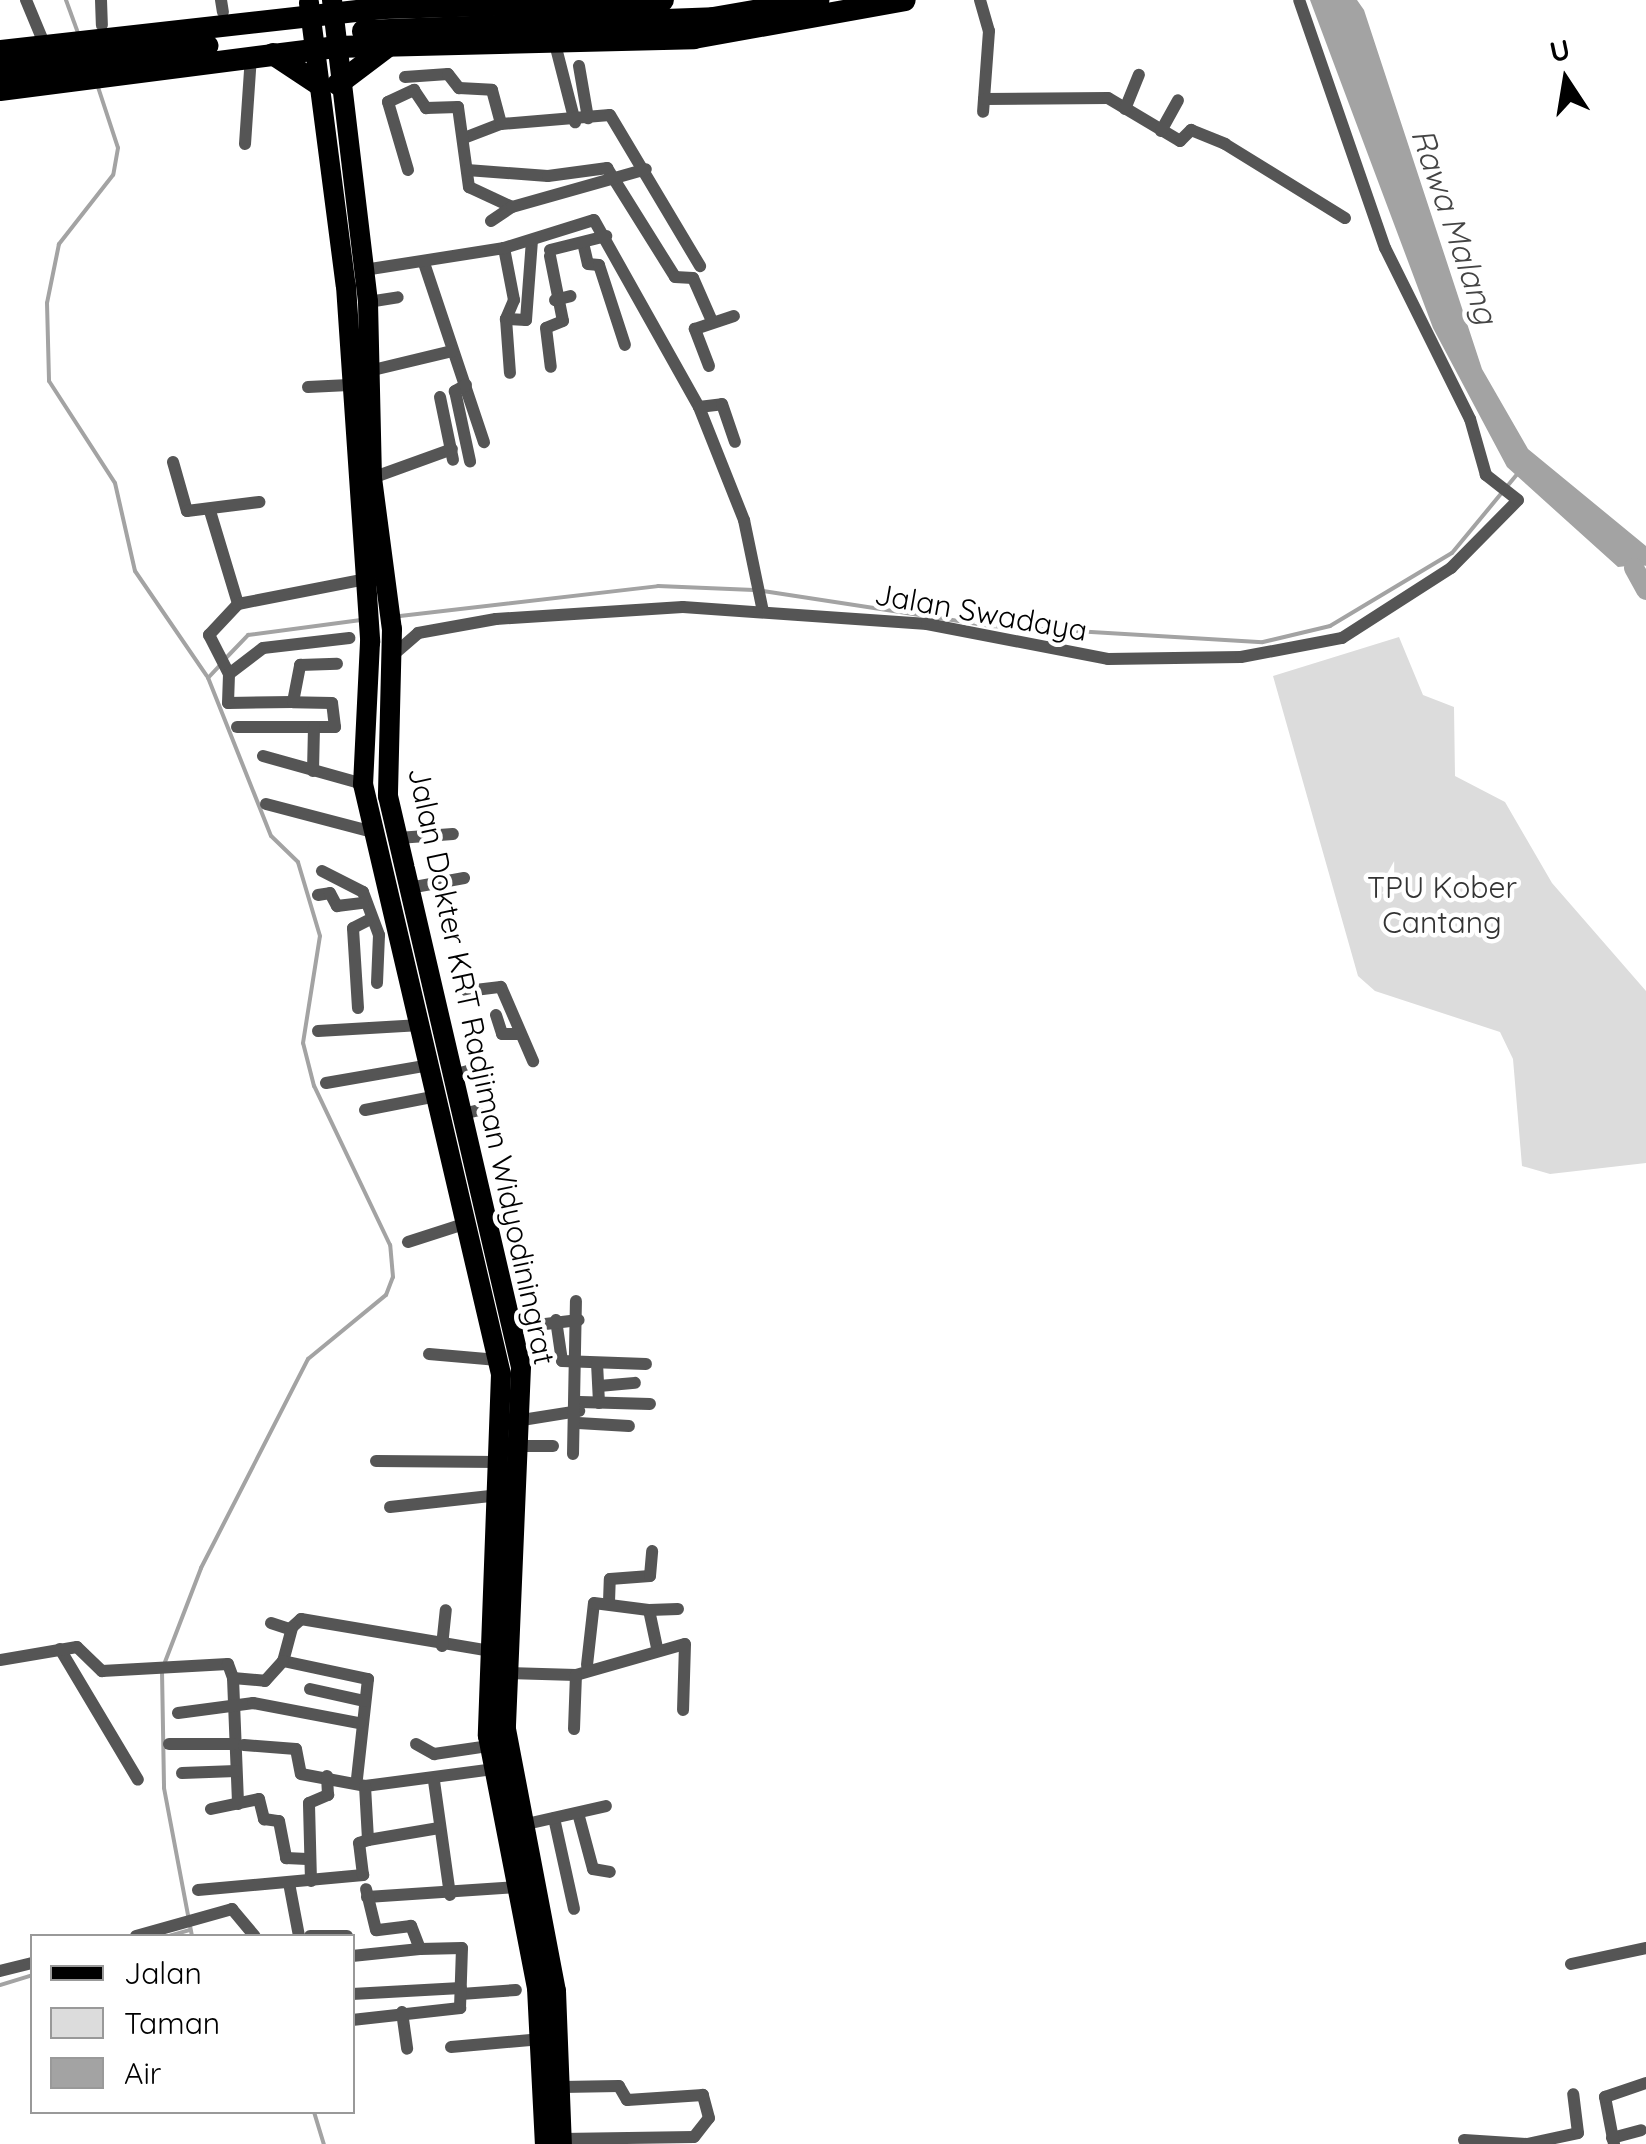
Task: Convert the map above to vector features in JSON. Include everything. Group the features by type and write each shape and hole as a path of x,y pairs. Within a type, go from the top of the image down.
{"highway":[{"path":"192,16 222,6 410,0"},
{"path":"0,51 384,8 663,0"},
{"path":"0,71 274,38 865,11 905,0"},
{"path":"0,39 325,4"},
{"path":"0,90 325,47 554,40 808,12"},
{"path":"254,55 298,63 328,84 397,45"}],"main road":[{"name":"Jalan Dokter KRT Radjiman Widyodiningrat","path":"325,4 349,385 370,586 392,630 384,752 409,888 451,993 463,1114 512,1328 522,1420 508,1673 508,1755 562,2087 556,2142"},
{"name":"Jalan Dokter KRT Radjiman Widyodiningrat","path":"338,173 364,270 373,370 370,586 359,635 370,658 363,784 498,1360 500,1462 489,1746 516,1887 541,1959 542,2039 556,2142"},
{"path":"370,658 393,655"}],"street":[{"path":"26,0 49,32 56,84"},
{"path":"99,26 101,0"},
{"path":"980,0 989,31 984,105 1066,94 1125,109 1161,131 1225,144 1345,218"},
{"name":"Jalan Swadaya","path":"393,655 418,634 556,611 763,606 927,624 1108,659 1300,649 1390,612 1474,552 1516,498 1486,475 1470,419 1385,248 1298,0"},
{"path":"554,40 582,120"},
{"path":"397,45 407,92"},
{"path":"245,144 254,55"},
{"path":"579,66 582,120"},
{"path":"405,76 448,74 459,88 492,90 501,124"},
{"path":"1125,109 1139,75"},
{"path":"408,170 388,102 418,90 426,108 458,107 469,186 512,207"},
{"path":"1161,131 1178,100"},
{"path":"464,138 501,124 582,120 610,114 700,266"},
{"path":"467,170 548,176 604,166 675,277 693,278 711,319"},
{"path":"491,221 512,207 646,169"},
{"path":"364,270 504,248 549,238 590,220 606,236 699,407 763,583 763,606"},
{"path":"550,256 606,236"},
{"path":"549,238 555,300 563,320 546,328 551,367"},
{"path":"506,320 531,319 532,241"},
{"path":"584,247 588,264 599,266 625,345"},
{"path":"504,248 514,300 506,320 510,373"},
{"path":"424,263 484,442"},
{"path":"555,300 571,296"},
{"path":"368,302 398,297"},
{"path":"709,366 694,334 711,319 734,316"},
{"path":"373,370 452,351"},
{"path":"308,387 349,385"},
{"path":"466,385 454,391 470,460"},
{"path":"372,478 452,455 440,397"},
{"path":"699,407 722,404 735,442"},
{"path":"173,462 180,505 210,511 259,502"},
{"path":"210,511 238,604"},
{"path":"238,728 335,728 332,703 228,703 227,671 211,643 210,632 238,604 370,586"},
{"path":"227,671 263,648 359,635"},
{"path":"293,702 300,664 336,664"},
{"path":"313,771 314,727"},
{"path":"262,756 363,784"},
{"path":"266,804 373,832"},
{"path":"398,838 453,834"},
{"path":"322,871 361,890 365,914 379,935 377,982"},
{"path":"409,888 464,878"},
{"path":"318,895 330,893 337,906 394,918"},
{"path":"358,1008 353,928 365,914"},
{"path":"377,966 404,963"},
{"path":"451,993 500,987 532,1061"},
{"path":"496,1015 502,1034 518,1034"},
{"path":"318,1031 421,1025"},
{"path":"326,1083 430,1065"},
{"path":"365,1110 438,1096"},
{"path":"463,1114 492,1107"},
{"path":"408,1242 467,1223"},
{"path":"573,1454 579,1412 576,1301"},
{"path":"556,1320 562,1361 646,1364"},
{"path":"512,1328 579,1320"},
{"path":"429,1354 498,1360"},
{"path":"597,1363 599,1403"},
{"path":"599,1386 635,1384"},
{"path":"522,1420 579,1412 599,1403 650,1404"},
{"path":"579,1412 629,1426"},
{"path":"521,1446 553,1446"},
{"path":"376,1461 500,1462"},
{"path":"390,1507 499,1495"},
{"path":"609,1602 610,1579 650,1576 652,1551"},
{"path":"587,1665 589,1607 609,1602 650,1610 678,1609"},
{"path":"442,1646 446,1610"},
{"path":"650,1610 657,1647"},
{"path":"233,1678 272,1680 283,1661 292,1628 301,1619 442,1646 491,1651"},
{"path":"270,1623 292,1628"},
{"path":"574,1729 576,1676 587,1665 639,1660 657,1647 687,1646 684,1710"},
{"path":"0,1660 78,1647 102,1672 142,1674 228,1664 236,1702 238,1804"},
{"path":"60,1649 138,1780"},
{"path":"283,1661 366,1677 359,1723 368,1840"},
{"path":"508,1673 576,1676"},
{"path":"310,1689 364,1700"},
{"path":"178,1712 236,1702 359,1723"},
{"path":"169,1744 296,1749 302,1774 361,1782 434,1780 494,1769"},
{"path":"416,1744 434,1754 489,1746"},
{"path":"182,1774 236,1770"},
{"path":"311,1882 307,1859 309,1803 328,1795 327,1776"},
{"path":"434,1780 450,1896"},
{"path":"211,1809 261,1800 264,1818 279,1821 286,1858 307,1859"},
{"path":"522,1824 606,1806"},
{"path":"578,1813 593,1869 610,1872"},
{"path":"554,1818 574,1909"},
{"path":"198,1890 363,1875 359,1843 438,1828"},
{"path":"289,1883 299,1934"},
{"path":"420,1948 411,1926 376,1930 367,1893 450,1896 516,1887"},
{"path":"144,1934 232,1909 252,1934"},
{"path":"355,1956 462,1948 460,2008 355,2020"},
{"path":"1572,1964 1646,1948"},
{"path":"0,1971 30,1964"},
{"path":"355,1994 516,1990"},
{"path":"402,2012 407,2049"},
{"path":"450,2047 542,2039"},
{"path":"1641,2130 1613,2141 1605,2097 1646,2083"},
{"path":"556,2142 694,2140 709,2121 703,2095 627,2100 620,2086 562,2087"},
{"path":"1464,2140 1569,2139 1580,2131 1573,2094"}],"green space":[{"name":"TPU Kober Cantang","path":"1399,637 1423,695 1454,707 1455,776 1505,802 1552,883 1646,991 1646,1163 1550,1174 1522,1166 1513,1059 1500,1032 1375,991 1358,976 1273,676"}],"water":[{"path":"1310,0 1357,0 1364,10 1482,369 1528,449 1646,546 1646,564 1618,567 1507,467 1433,328"}],"waterway":[{"path":"66,0 78,33"},
{"path":"97,84 118,148 113,175 59,244 47,303 49,381 115,483 135,571 207,676"},
{"path":"763,591 991,626 1263,642 1330,626 1452,553 1519,472"},
{"path":"1628,562 1646,564"},
{"path":"1634,568 1646,590"},
{"path":"400,616 658,586 754,590"},
{"path":"226,658 248,635 361,620"},
{"path":"165,1662 201,1568 308,1359 386,1295 393,1277 390,1245 314,1086 303,1043 320,936 298,862 271,836 208,678 220,665"},
{"path":"162,1671 164,1788 192,1934"},
{"path":"176,1934 190,1930"},
{"path":"0,1985 30,1976"},
{"path":"315,2114 324,2144"}],"water label":[{"name":"Rawa Malang","path":"1455,226"}]}
